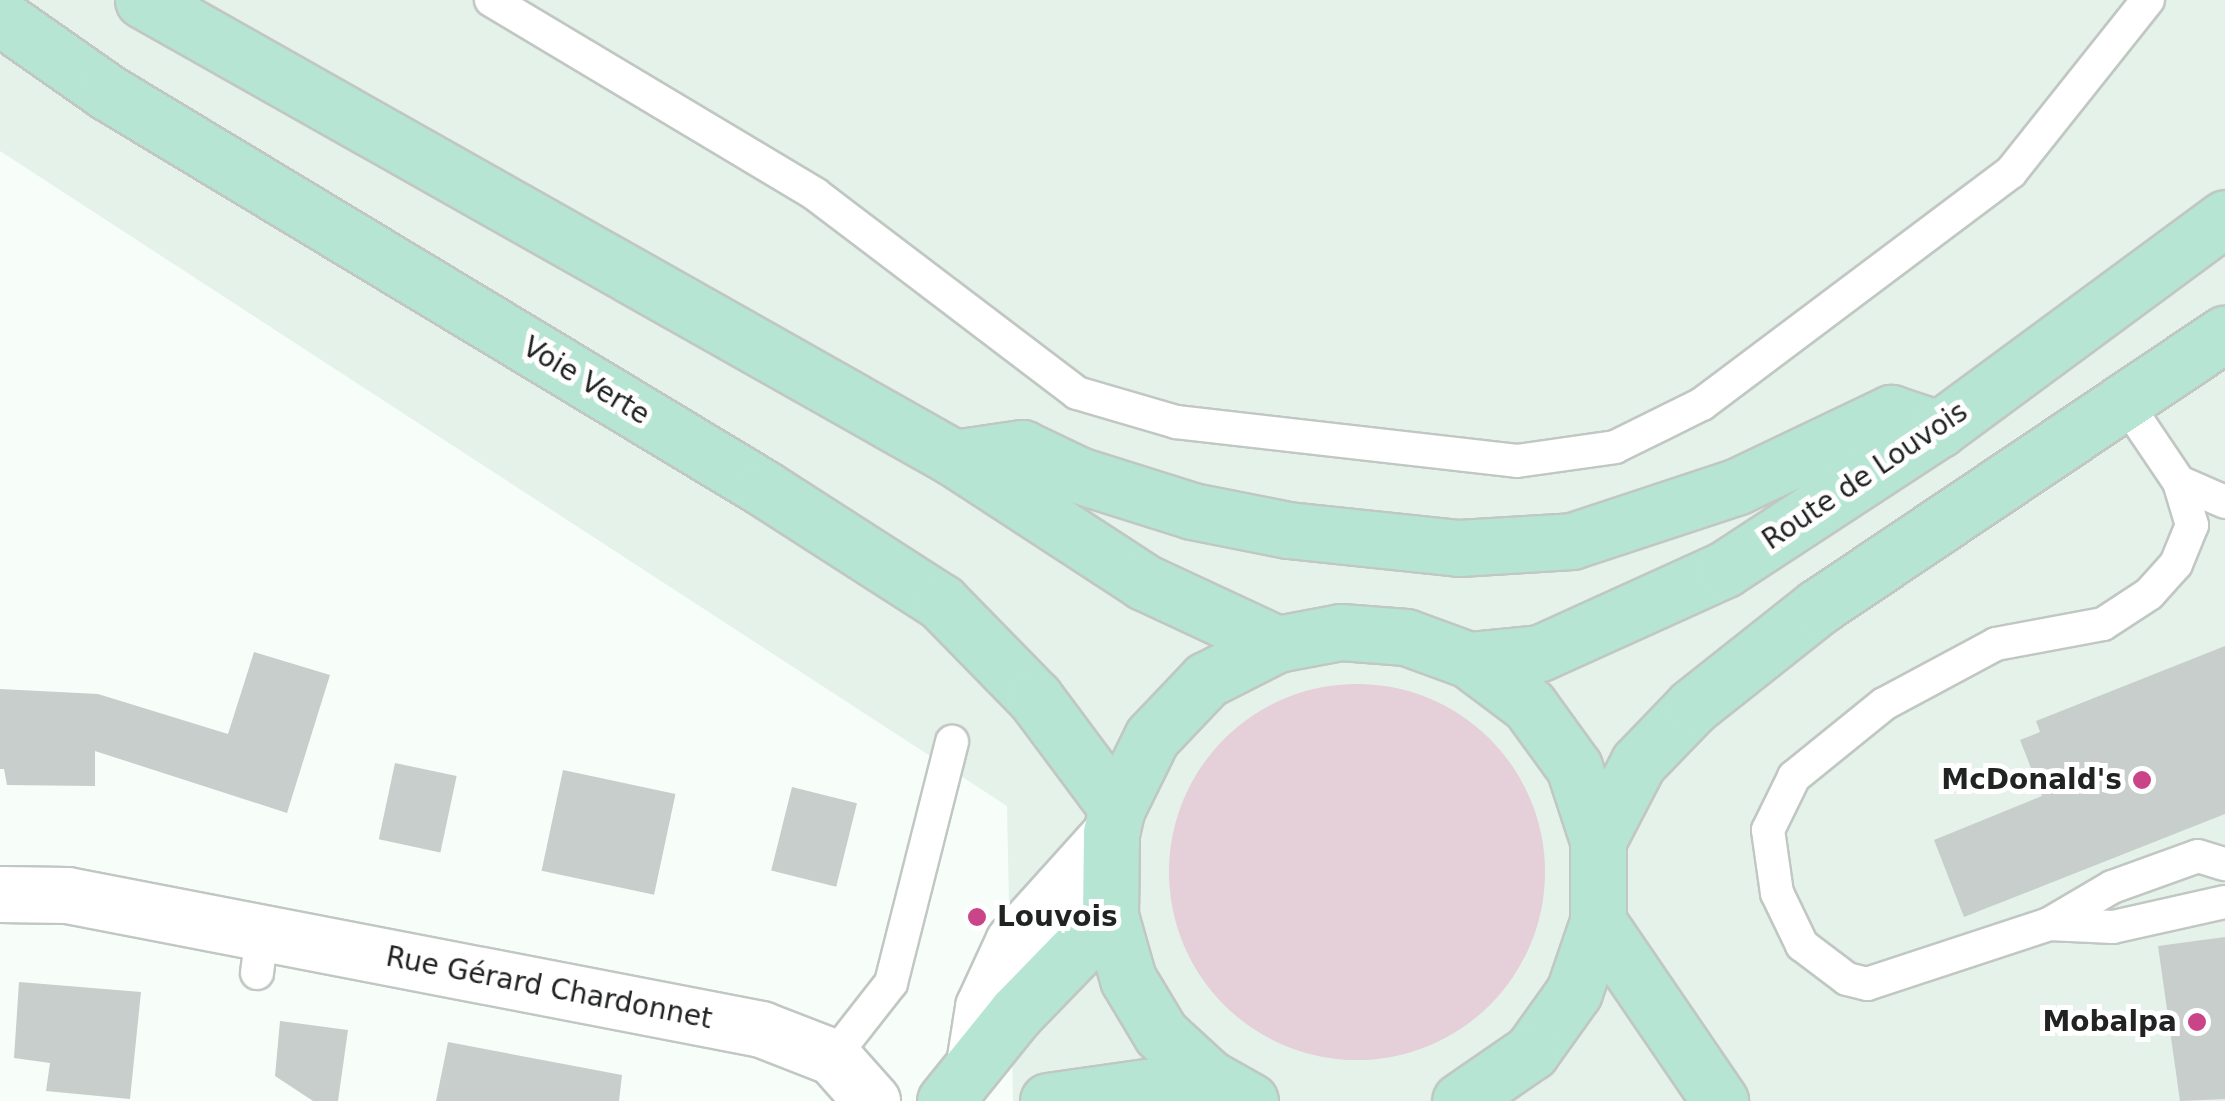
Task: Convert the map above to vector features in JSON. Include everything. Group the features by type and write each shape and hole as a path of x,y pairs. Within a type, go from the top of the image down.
{"main road":[{"path":"143,0 954,458 1144,582 1277,644"},
{"name":"Voie Verte","path":"0,16 107,92 748,479 940,602 1035,698 1114,821"},
{"name":"Route de Louvois","path":"1468,660 1540,653 1725,569 1940,428 2225,218"},
{"path":"1598,840 1638,763 1694,706 1818,606 2225,334"},
{"path":"954,458 1022,448 1078,475 1192,511 1288,530 1459,548 1572,541 1738,486 1891,413 1940,428"},
{"path":"1229,1090 1161,1034 1128,978 1110,916 1114,821 1152,737 1206,680 1277,644 1342,632 1406,637 1468,660 1529,705 1574,767 1598,840 1598,922 1574,992 1531,1052 1460,1101"},
{"path":"960,1082 1110,916"},
{"path":"1598,922 1720,1101"},
{"path":"1048,1101 1229,1090"}],"street":[{"path":"960,1082 983,1007 1014,942 1114,821"},
{"name":"Rue Gérard Chardonnet","path":"0,894 67,895 260,953 761,1028 833,1057 872,1101"}],"lane":[{"path":"491,0 815,194 1076,394 1176,422 1517,461 1614,448 1702,404 2011,172 2148,0"},
{"path":"2123,399 2179,482 2192,524 2176,564 2149,594 2104,624 1996,644 1884,704 1794,777 1768,830 1777,893 1802,946 1847,979 1867,984 2049,924 2112,887 2216,852"},
{"path":"2179,482 2225,502"},
{"path":"833,1057 892,983 952,742"},
{"path":"2049,924 2113,927 2225,902"}],"shaded area":[{"path":"0,0 2225,0 2225,1101 1013,1101 1007,806 0,151"},
{"path":"1357,684 1412,692 1446,706 1490,739 1523,783 1537,817 1545,872 1537,927 1523,961 1490,1005 1446,1038 1412,1052 1357,1060 1302,1052 1268,1038 1224,1005 1191,961 1177,927 1169,872 1177,817 1191,783 1224,739 1268,706 1302,692"}],"building":[{"name":"McDonald's","path":"2225,646 2225,814 1964,917 1934,840 2042,796 2020,740 2040,732 2036,721"},
{"path":"254,652 330,675 287,813 95,751 95,786 7,785 4,769 0,769 0,689 98,694 228,734"},
{"path":"395,763 457,776 440,852 379,839"},
{"path":"563,770 675,794 654,895 542,871"},
{"path":"792,787 857,803 836,887 771,870"},
{"name":"Mobalpa","path":"2225,937 2225,1099 2180,1101 2158,946"},
{"path":"19,982 141,992 130,1099 46,1091 50,1063 14,1058"},
{"path":"280,1021 348,1030 338,1101 313,1101 275,1076"},
{"path":"448,1042 622,1075 619,1101 436,1101"}],"place":[{"name":"McDonald's","path":"2142,780"},
{"name":"Louvois","path":"977,917"},
{"name":"Mobalpa","path":"2197,1022"}]}
